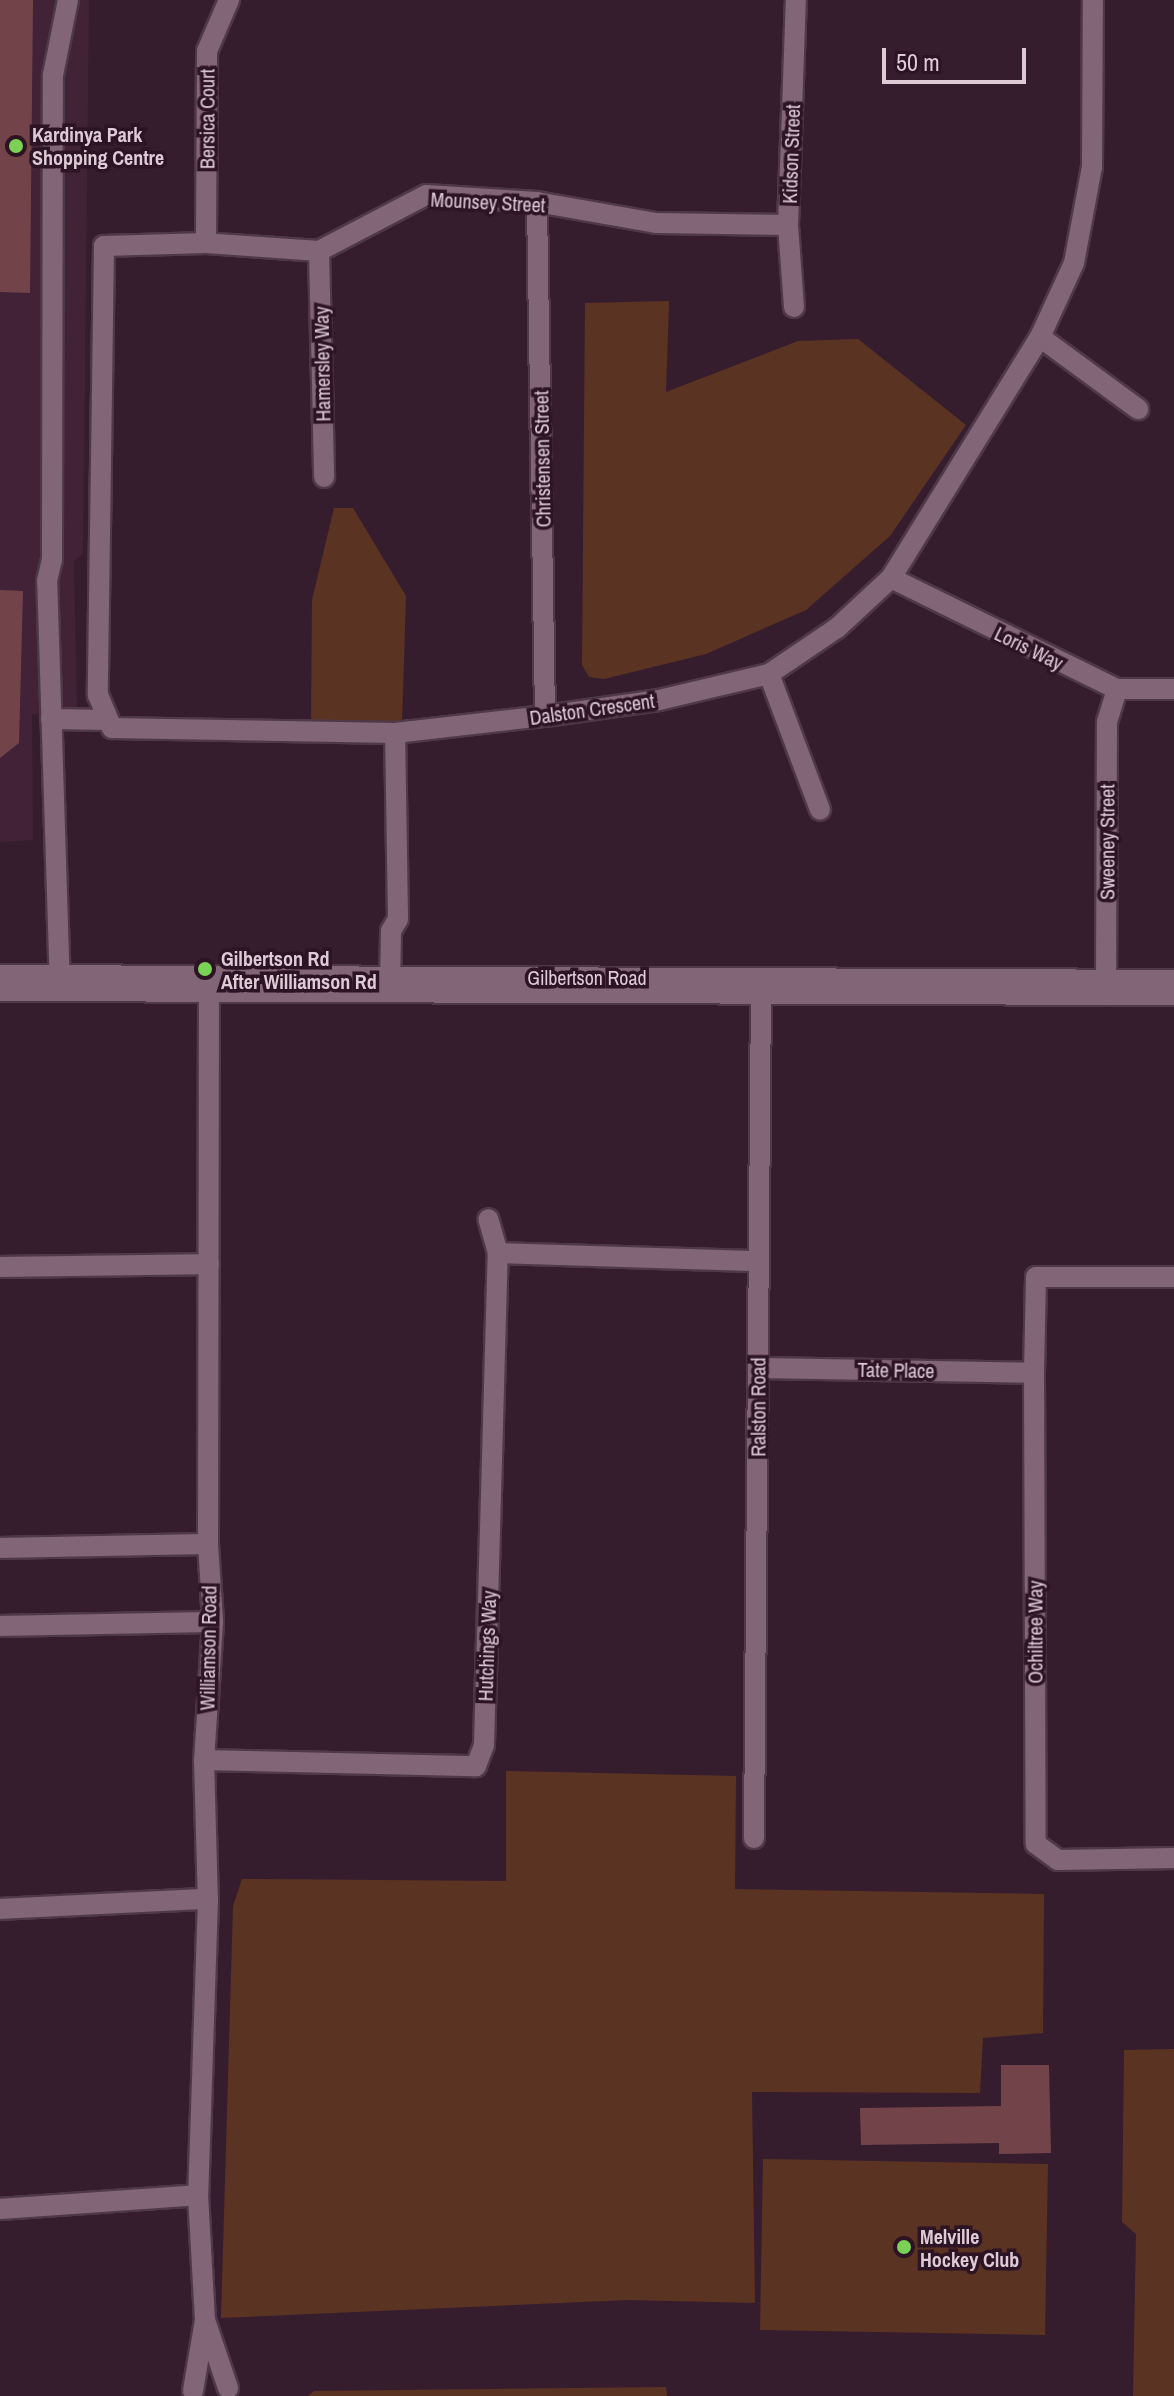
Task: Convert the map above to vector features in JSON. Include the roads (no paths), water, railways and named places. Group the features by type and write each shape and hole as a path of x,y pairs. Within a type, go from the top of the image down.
{"street":[{"path":"60,983 47,581 52,544 53,75 68,0"},
{"name":"Bersica Court","path":"206,243 207,51 229,0"},
{"name":"Kidson Street","path":"794,307 788,225 796,0"},
{"name":"Dalston Crescent","path":"108,720 112,728 395,733 545,716 659,700 769,674 837,628 891,578 1040,337 1074,263 1092,167 1093,0"},
{"name":"Mounsey Street","path":"319,251 426,195 537,202 656,223 788,225"},
{"name":"Christensen Street","path":"537,202 545,716"},
{"path":"51,719 108,720 98,695 104,246 206,243 319,251"},
{"name":"Hamersley Way","path":"319,251 324,477"},
{"path":"1040,337 1138,409"},
{"name":"Loris Way","path":"891,578 1117,689 1174,689"},
{"path":"769,674 820,810"},
{"name":"Sweeney Street","path":"1106,988 1107,722 1117,689"},
{"path":"395,733 398,919 391,931 397,985"},
{"name":"Gilbertson Road","path":"0,975 60,983 1106,988 1174,995"},
{"name":"Gilbertson Road","path":"1106,988 1174,980"},
{"name":"Gilbertson Road","path":"0,991 60,983"},
{"name":"Williamson Road","path":"190,2394 205,2320 198,2195 208,1899 204,1760 213,1622 208,1544 209,984"},
{"name":"Ralston Road","path":"754,1838 761,985"},
{"name":"Hutchings Way","path":"204,1760 476,1766 484,1745 498,1253 488,1219"},
{"path":"498,1253 757,1261"},
{"path":"0,1267 209,1264"},
{"name":"Ochiltree Way","path":"1174,1277 1036,1277 1034,1373 1036,1844 1058,1860 1174,1858"},
{"name":"Tate Place","path":"758,1368 1034,1373"},
{"path":"0,1548 208,1544"},
{"path":"0,1626 213,1622"},
{"path":"0,1909 208,1899"},
{"path":"0,2209 198,2195"},
{"name":"Williamson Road","path":"205,2320 232,2392"},
{"path":"190,2394 217,2383 232,2392"}],"place":[{"name":"Kardinya Park Shopping Centre","path":"16,146"},
{"name":"Gilbertson Rd After Williamson Rd","path":"205,969"},
{"name":"Melville Hockey Club","path":"904,2247"}]}
